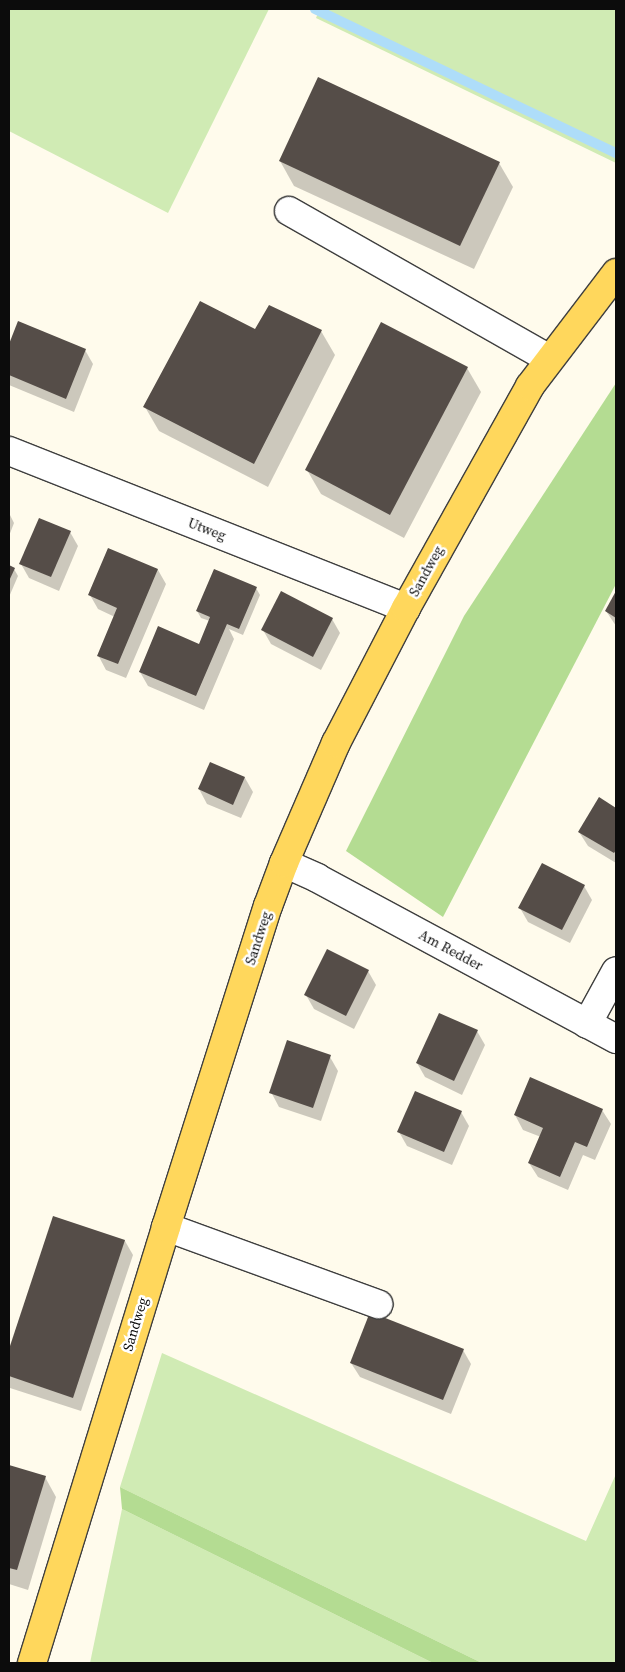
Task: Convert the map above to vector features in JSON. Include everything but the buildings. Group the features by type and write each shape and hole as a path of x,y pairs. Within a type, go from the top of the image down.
{"main road":[{"name":"Sandweg","path":"32,1663 166,1228 268,906 284,863 336,743 406,608 530,386 616,273"}],"street":[{"path":"289,211 549,359"},
{"name":"Utweg","path":"9,451 406,608"},
{"name":"Am Redder","path":"284,863 317,878 616,1039"},
{"path":"587,1024 616,971"},
{"path":"166,1228 378,1304"}],"green space":[{"path":"9,9 269,9 168,213 9,131"},
{"path":"320,9 616,9 616,163 316,18"},
{"path":"616,383 616,584 443,917 346,851 464,616"},
{"path":"162,1353 586,1541 616,1474 616,1663 482,1663 120,1487"},
{"path":"120,1487 482,1663 433,1663 122,1509"},
{"path":"122,1509 433,1663 90,1663"}],"waterway":[{"path":"315,9 616,153"}]}
